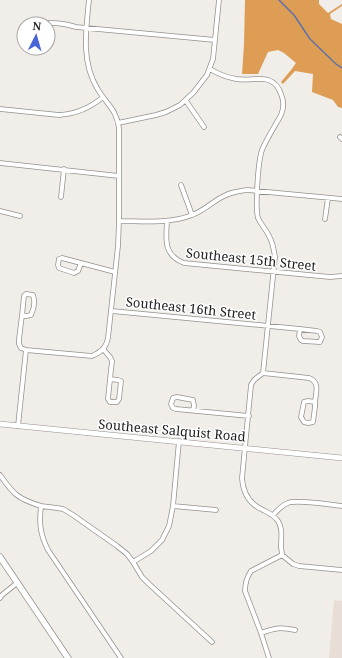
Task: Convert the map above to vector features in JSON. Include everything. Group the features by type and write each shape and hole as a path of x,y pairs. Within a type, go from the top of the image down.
{"main road":[{"path":"0,557 68,658"}],"street":[{"path":"22,315 31,315 33,311 33,295 26,294 24,296 22,315 19,344 26,350 92,356 99,353 107,344 116,272 119,221 118,123 114,111 94,83 89,71 85,45 89,0"},
{"path":"118,123 161,114 176,108 186,101 204,80 213,59 219,0"},
{"path":"56,23 76,27 215,40"},
{"path":"210,69 222,75 236,79 261,78 272,81 278,87 284,104 283,109 262,151 257,190 256,206 258,216 261,225 269,236 275,257 263,373"},
{"path":"0,110 59,115 88,108 103,97"},
{"path":"186,101 204,127"},
{"path":"0,163 119,176"},
{"path":"61,197 64,169"},
{"path":"181,185 192,215"},
{"path":"119,221 166,221 181,219 205,208 225,195 247,190 342,199"},
{"path":"326,219 328,198"},
{"path":"0,211 20,216"},
{"name":"Southeast 15th Street","path":"166,221 166,243 170,253 178,261 273,272 330,277 342,276"},
{"path":"81,263 78,271 74,273 59,268 58,265 59,259 62,258 116,272"},
{"name":"Southeast 16th Street","path":"112,311 300,329 317,331 320,332 322,337 320,342 303,342 299,336 300,329"},
{"path":"103,349 112,361 110,379 108,399 110,402 117,402 119,399 121,381 110,379"},
{"path":"18,426 26,350"},
{"path":"315,402 304,402 301,417 304,422 313,422 315,407 316,383 313,380 309,378 263,373 254,380 252,385 242,478 243,488 246,495 255,506 273,515 277,520 281,530 280,546 282,555 293,564 299,566 342,570"},
{"path":"193,410 193,400 177,397 173,398 171,404 173,408 249,416"},
{"name":"Southeast Salquist Road","path":"0,424 342,458"},
{"path":"133,562 151,551 162,540 170,526 179,441"},
{"path":"0,475 10,490 19,498 41,506 63,509 118,546 127,554 139,573 149,584 212,642"},
{"path":"273,515 282,506 288,503 296,502 342,506"},
{"path":"41,506 39,517 42,539 121,658"},
{"path":"173,506 216,510"},
{"path":"269,658 245,591 245,586 251,571 282,555"},
{"path":"0,598 17,583"},
{"path":"261,633 279,628 295,630"}],"shaded area":[{"path":"245,0 319,0 319,4 328,13 342,4 342,6 330,14 331,19 342,24 342,108 338,107 333,100 312,92 313,74 295,71 283,84 281,82 296,63 278,50 268,52 258,74 242,74"},
{"path":"334,600 342,601 342,658 329,658"}],"waterway":[{"path":"279,0 294,15 310,39 342,68"}]}
